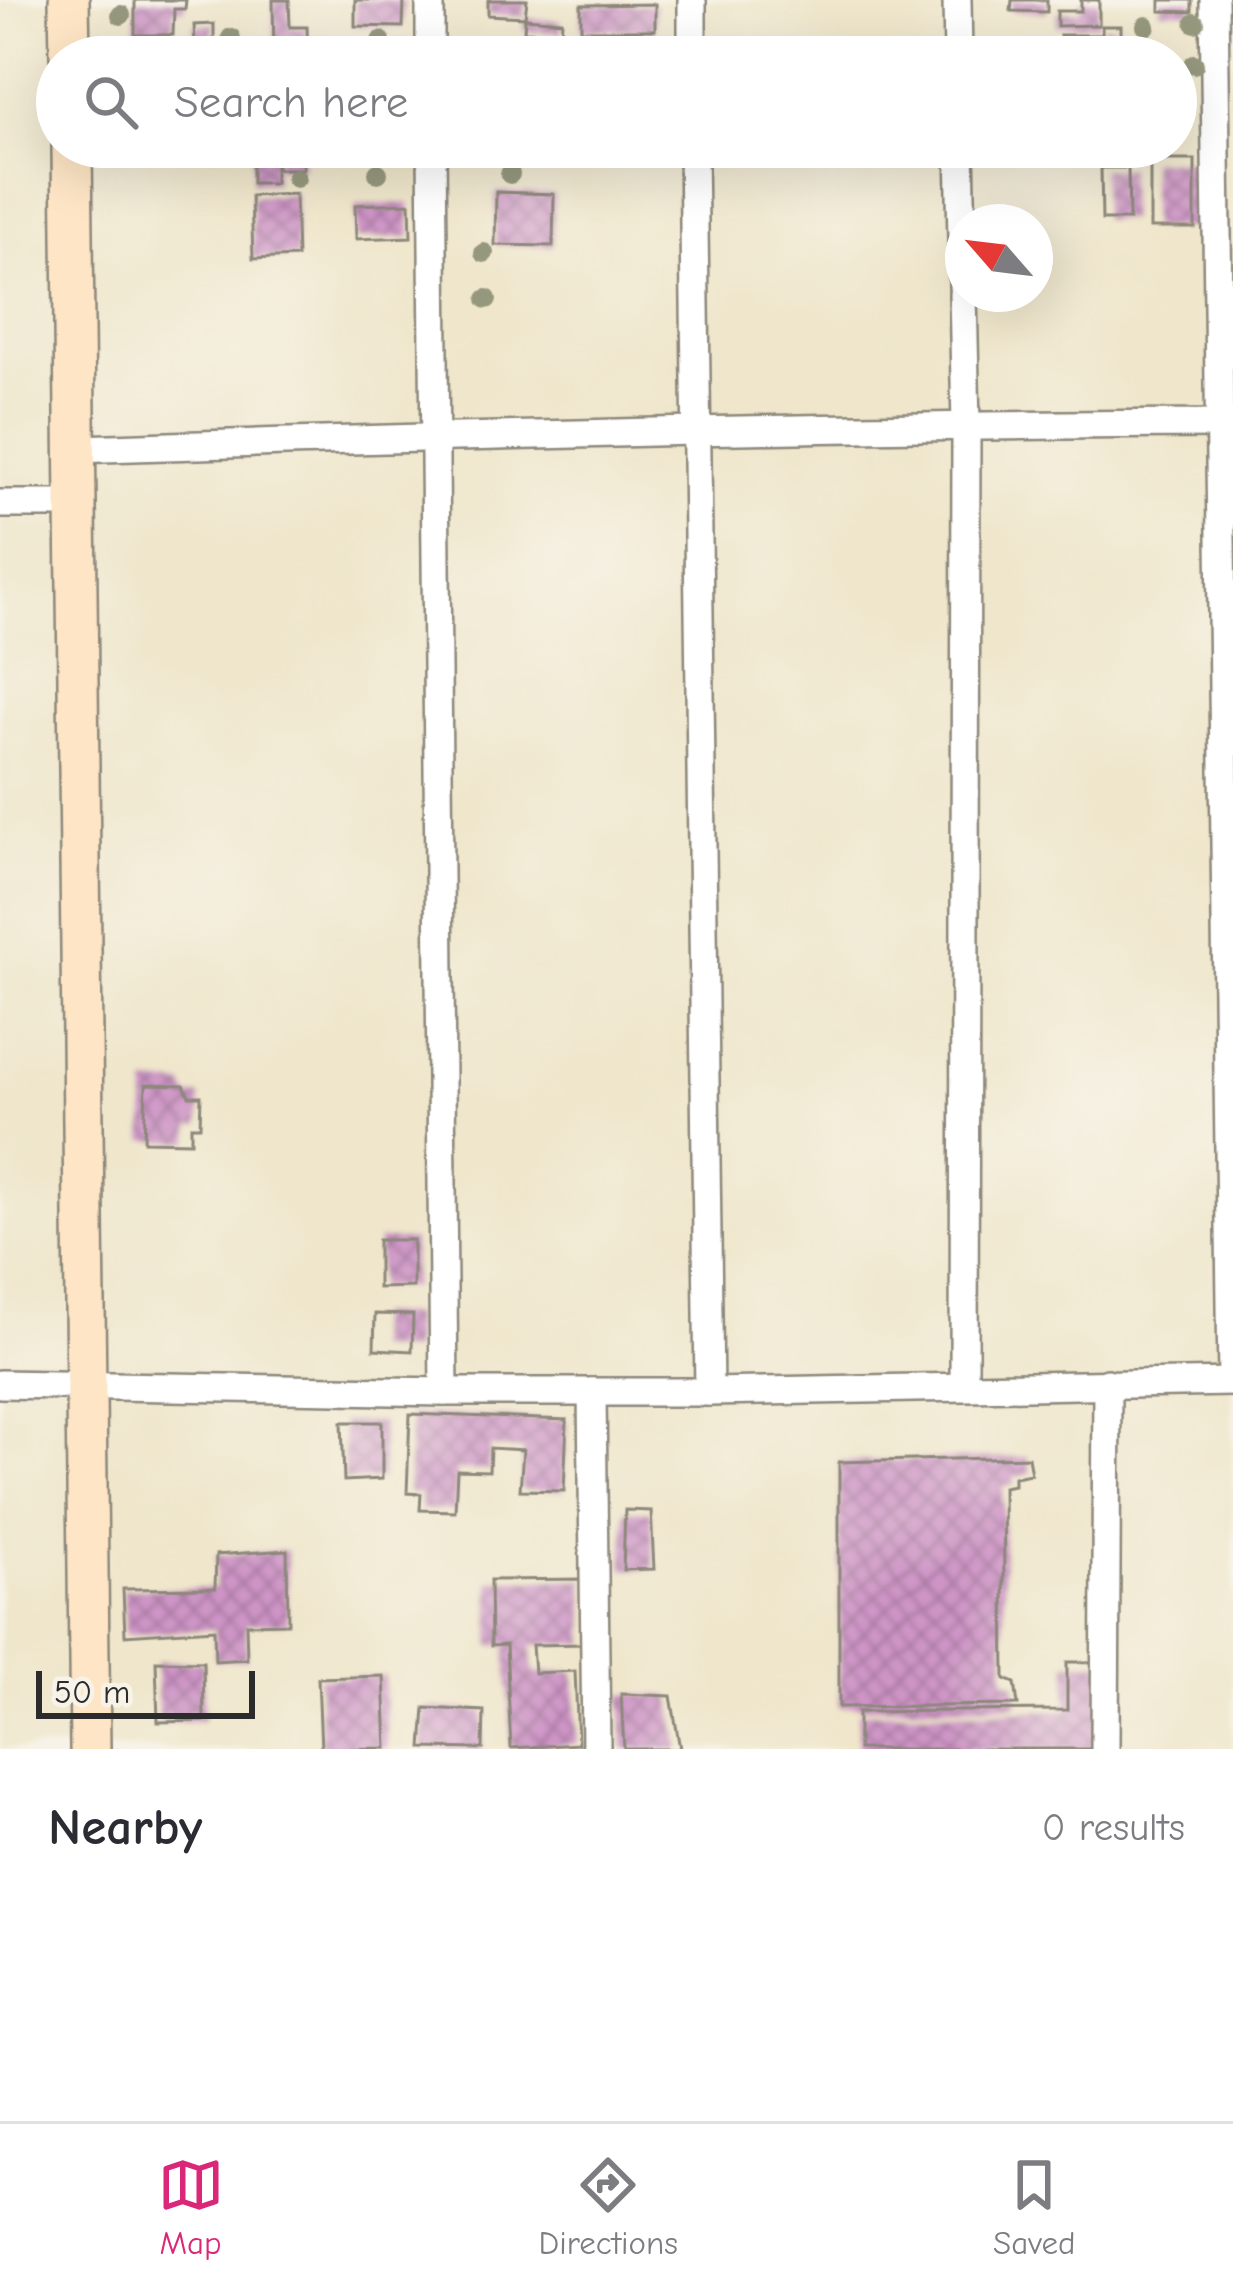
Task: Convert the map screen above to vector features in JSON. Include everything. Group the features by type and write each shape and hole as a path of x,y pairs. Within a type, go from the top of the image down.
{"street":[{"path":"69,0 70,36"},
{"path":"430,0 430,36"},
{"path":"692,0 692,36"},
{"path":"957,0 958,36"},
{"path":"0,1384 709,1393 1232,1382 1227,424 1214,0"},
{"path":"71,168 90,1749"},
{"path":"432,168 444,1392"},
{"path":"693,168 709,1393"},
{"path":"960,168 961,204"},
{"path":"963,312 964,1387"},
{"path":"76,449 436,436 1227,424"},
{"path":"0,504 78,503"},
{"path":"1106,1749 1107,1383"},
{"path":"592,1392 596,1749"}],"building":[{"path":"135,0 186,0 185,9 174,9 173,35 135,35"},
{"path":"273,0 289,0 290,27 307,27 307,36 274,36"},
{"path":"355,0 404,0 403,27 355,26"},
{"path":"488,0 527,0 525,17 488,15"},
{"path":"1012,0 1047,0 1047,12 1011,11"},
{"path":"1081,0 1099,0 1099,25 1057,26 1057,11 1081,11"},
{"path":"1160,0 1192,0 1192,12 1160,11"},
{"path":"655,4 655,30 581,30 581,5"},
{"path":"525,18 562,21 561,33 524,31"},
{"path":"214,24 214,36 195,36 194,25"},
{"path":"1102,26 1121,26 1121,36 1060,36 1060,35 1102,35"},
{"path":"252,168 275,168 275,183 252,183"},
{"path":"1101,168 1128,168 1129,220 1102,220"},
{"path":"1150,168 1195,168 1195,228 1150,228"},
{"path":"496,192 554,194 553,246 495,245"},
{"path":"295,194 297,257 253,259 251,196"},
{"path":"410,203 411,237 356,239 355,205"},
{"path":"146,1084 184,1085 189,1096 201,1096 200,1126 191,1126 191,1142 144,1141"},
{"path":"378,1240 413,1240 413,1287 378,1288"},
{"path":"375,1314 413,1315 412,1351 374,1349"},
{"path":"410,1414 567,1420 564,1491 520,1490 523,1450 490,1448 489,1471 457,1470 455,1511 420,1510 421,1494 407,1493"},
{"path":"342,1422 382,1422 382,1479 344,1481"},
{"path":"1028,1457 1031,1474 1014,1477 1014,1485 1003,1487 1005,1679 1015,1683 1018,1705 839,1707 839,1462"},
{"path":"625,1510 651,1511 654,1569 623,1570"},
{"path":"287,1550 288,1623 246,1624 247,1659 215,1661 214,1629 125,1635 123,1589 215,1588 216,1555"},
{"path":"585,1579 586,1644 532,1645 534,1673 575,1671 578,1744 511,1748 506,1645 491,1646 490,1580"},
{"path":"156,1661 203,1662 204,1721 158,1722"},
{"path":"1067,1662 1119,1662 1119,1730 1100,1749 858,1749 858,1712 1067,1710"},
{"path":"384,1676 387,1748 321,1749 318,1678"},
{"path":"621,1694 671,1696 680,1749 624,1749"},
{"path":"425,1708 484,1711 483,1749 422,1748"}]}
